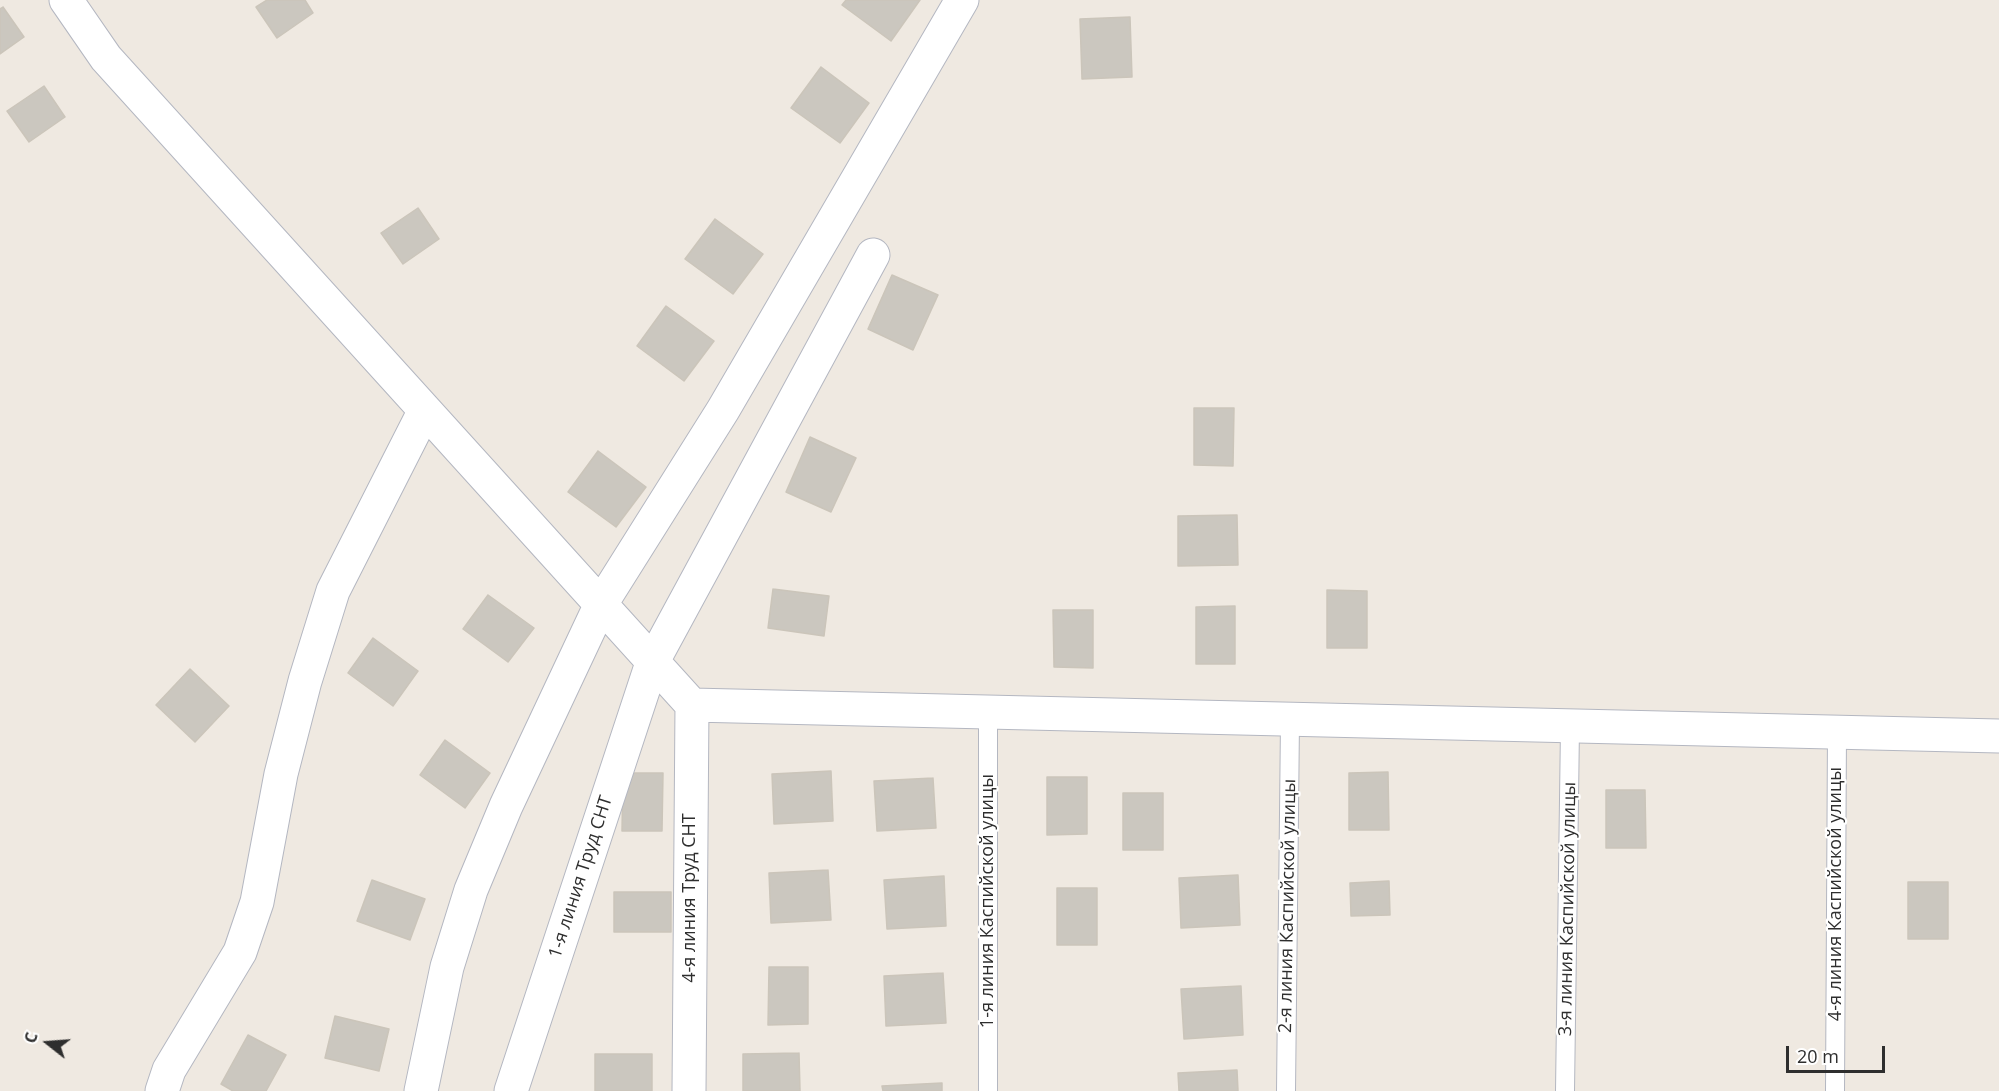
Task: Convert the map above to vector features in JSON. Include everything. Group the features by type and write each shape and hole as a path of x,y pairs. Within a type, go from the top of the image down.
{"street":[{"path":"66,0 106,58 424,412 692,705 988,711 1290,721 1999,736"},
{"path":"421,1091 447,967 471,890 506,806 601,604 723,410 962,0"},
{"name":"1-я линия Труд СНТ","path":"511,1091 652,663 873,255"},
{"path":"162,1091 170,1070 240,952 257,902 281,774 299,704 333,591 424,412"},
{"name":"4-я линия Труд СНТ","path":"689,1091 692,705"}],"lane":[{"name":"1-я линия Каспийской улицы","path":"988,711 988,1091"},
{"name":"2-я линия Каспийской улицы","path":"1286,1091 1290,721"},
{"name":"3-я линия Каспийской улицы","path":"1565,1091 1570,727"},
{"name":"4-я линия Каспийской улицы","path":"1835,1091 1837,733"}],"building":[{"path":"267,0 305,0 313,13 277,38 256,7"},
{"path":"846,0 920,0 891,41 842,5"},
{"path":"3,7 24,37 0,54 0,9"},
{"path":"1130,17 1132,77 1082,79 1080,19"},
{"path":"821,67 869,103 840,143 791,108"},
{"path":"44,86 65,117 29,142 7,111"},
{"path":"418,208 439,239 403,264 381,233"},
{"path":"715,219 763,254 733,294 685,259"},
{"path":"892,275 938,295 913,350 868,329"},
{"path":"666,306 714,341 684,381 637,346"},
{"path":"1194,408 1234,408 1233,466 1194,465"},
{"path":"810,437 856,458 831,512 786,492"},
{"path":"598,451 646,487 616,527 568,492"},
{"path":"1237,515 1238,565 1178,566 1178,516"},
{"path":"773,589 829,596 824,636 768,628"},
{"path":"1327,590 1367,591 1367,648 1327,648"},
{"path":"488,595 534,628 508,662 463,629"},
{"path":"1235,606 1235,664 1196,664 1196,607"},
{"path":"1053,610 1093,610 1093,668 1054,667"},
{"path":"373,638 418,671 393,706 348,673"},
{"path":"190,669 229,706 195,742 156,705"},
{"path":"445,740 490,773 465,808 420,775"},
{"path":"831,771 833,821 774,824 772,774"},
{"path":"1388,772 1389,830 1349,830 1349,773"},
{"path":"623,773 663,773 662,831 622,831"},
{"path":"1047,777 1087,777 1087,834 1047,835"},
{"path":"933,778 936,828 877,831 874,781"},
{"path":"1606,790 1645,790 1646,848 1606,848"},
{"path":"1123,793 1163,793 1163,850 1123,850"},
{"path":"828,870 831,920 771,923 769,873"},
{"path":"1238,875 1240,925 1181,928 1179,878"},
{"path":"944,876 946,926 887,929 884,880"},
{"path":"372,880 425,899 410,940 357,921"},
{"path":"1389,881 1390,915 1351,916 1350,883"},
{"path":"1908,882 1948,882 1948,939 1908,939"},
{"path":"1057,888 1097,888 1097,945 1057,945"},
{"path":"614,892 671,892 671,932 614,932"},
{"path":"769,967 808,967 808,1024 768,1025"},
{"path":"943,973 946,1023 886,1026 884,976"},
{"path":"1241,986 1243,1035 1184,1039 1181,989"},
{"path":"335,1016 389,1029 379,1071 325,1058"},
{"path":"248,1035 286,1055 266,1091 233,1091 221,1084"},
{"path":"799,1053 800,1091 743,1091 743,1054"},
{"path":"595,1054 652,1054 652,1091 595,1091"},
{"path":"1237,1070 1238,1091 1179,1091 1178,1073"},
{"path":"942,1083 942,1091 883,1091 882,1086"}]}
